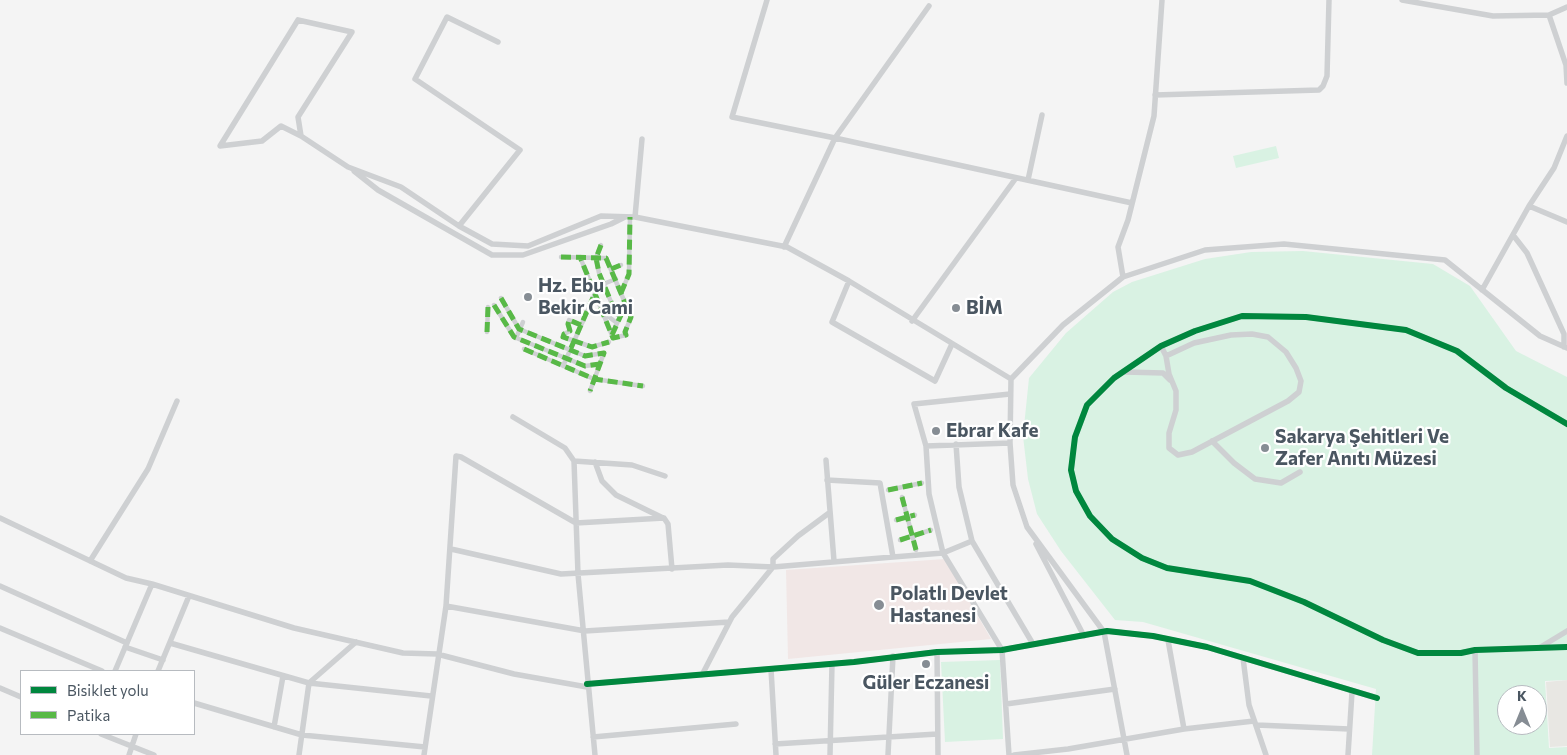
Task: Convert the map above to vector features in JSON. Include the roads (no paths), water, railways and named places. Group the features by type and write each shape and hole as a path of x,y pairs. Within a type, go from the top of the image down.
{"street":[{"path":"767,0 732,117 1132,203"},
{"path":"1123,277 1118,247 1132,203 1154,116 1162,0"},
{"path":"1155,95 1319,90 1325,83 1327,76 1330,0"},
{"path":"1402,0 1493,16 1549,15 1567,7"},
{"path":"784,247 835,138 929,6"},
{"path":"1549,15 1566,65 1567,83"},
{"path":"459,226 520,150 415,79 447,18 498,42"},
{"path":"301,136 298,117 352,32 298,20 220,146 262,141 281,126 301,136 348,167 378,190 492,255 523,255 630,217"},
{"path":"1028,180 1042,114"},
{"path":"1482,290 1529,206 1554,168 1567,136"},
{"path":"621,292 629,274 630,217 642,139"},
{"path":"348,167 401,187 459,226 492,244 528,246 601,216 630,217 784,247 849,281 912,321 1011,379"},
{"path":"912,321 1016,178"},
{"path":"1529,206 1567,222"},
{"path":"1513,235 1527,253 1564,334 1566,348"},
{"path":"1084,636 1027,527 1014,485 1010,443 1011,379 1062,325 1123,277 1205,250 1284,244 1445,260 1540,336 1566,348"},
{"path":"601,245 596,258 613,309 620,316"},
{"path":"561,257 580,257 606,258 631,317 625,332 626,335 613,338 580,257"},
{"path":"611,268 622,265"},
{"path":"563,366 595,293 604,284 616,279"},
{"path":"849,281 832,322 935,381 952,344"},
{"path":"595,293 607,293"},
{"path":"500,298 520,329 585,356 604,353 590,391"},
{"path":"612,335 626,304"},
{"path":"494,305 516,338 585,366 600,364"},
{"path":"487,332 488,307"},
{"path":"613,309 623,310"},
{"path":"1567,424 1506,388 1457,351 1406,330 1306,317 1242,316 1195,331 1160,346 1122,372 1087,405 1075,437 1071,470 1076,491 1090,516 1112,539 1142,558 1167,568 1250,581 1304,602 1383,640 1418,653 1461,653 1475,650 1567,647"},
{"path":"609,317 617,322"},
{"path":"570,331 569,320 581,325"},
{"path":"516,338 523,322"},
{"path":"577,334 570,331 564,334 563,337 574,342 592,346 609,342"},
{"path":"1122,372 1147,371 1164,373 1172,383 1176,391 1176,410 1169,433 1169,448 1178,455 1192,452 1288,401 1299,392 1301,381 1296,368 1286,352 1268,337 1252,334 1231,335 1194,343 1166,356"},
{"path":"1160,346 1166,356 1172,383"},
{"path":"524,349 594,379 643,386"},
{"path":"1010,394 914,404 926,446 929,494 943,553 1002,650 1010,755"},
{"path":"90,561 148,470 177,401"},
{"path":"513,417 565,448 574,461 578,574 585,631 587,685 595,755"},
{"path":"1212,441 1234,463 1255,478 1281,483 1300,472"},
{"path":"926,446 1010,443"},
{"path":"956,444 959,487 972,541 1033,644"},
{"path":"424,755 431,696 446,606 451,549 454,459 458,456 576,523 664,518"},
{"path":"826,460 834,561"},
{"path":"574,461 632,465 665,476"},
{"path":"595,462 602,480 616,495 664,518 668,524 672,569"},
{"path":"827,480 880,483 893,557"},
{"path":"888,490 922,483"},
{"path":"902,497 916,550"},
{"path":"702,675 729,622 773,567 773,559 798,536 830,513"},
{"path":"896,520 915,515"},
{"path":"0,518 126,578 152,584 294,628 403,653 438,654 514,674 587,685 832,664 937,652 1002,650 1104,632 1153,636 1207,647 1377,698"},
{"path":"1027,527 1104,632 1126,755"},
{"path":"900,540 931,530"},
{"path":"451,549 561,574 578,574 728,565 773,567 943,553 972,541"},
{"path":"115,670 152,584"},
{"path":"0,586 126,645 163,660"},
{"path":"158,670 189,596"},
{"path":"446,606 585,631 729,622"},
{"path":"0,628 100,670"},
{"path":"1537,649 1567,631"},
{"path":"1168,640 1184,729"},
{"path":"299,755 309,683 356,642"},
{"path":"170,643 309,683 431,696"},
{"path":"1475,650 1477,755"},
{"path":"937,652 938,755"},
{"path":"888,755 893,656"},
{"path":"1242,658 1249,705 1266,755"},
{"path":"830,755 832,664"},
{"path":"771,669 776,755 771,755"},
{"path":"274,727 283,676"},
{"path":"0,688 20,698"},
{"path":"1006,704 1115,689"},
{"path":"1348,755 1352,692"},
{"path":"195,703 302,735 425,747"},
{"path":"1014,755 1068,752 1184,729 1255,723 1350,729"},
{"path":"593,737 736,724"},
{"path":"775,744 937,734"},
{"path":"103,735 154,755"},
{"path":"129,755 136,735"}],"place":[{"name":"Hz. Ebu Bekir Cami","path":"528,297"},
{"name":"BİM","path":"956,308"},
{"name":"Ebrar Kafe","path":"936,431"},
{"name":"Sakarya Şehitleri Ve Zafer Anıtı Müzesi","path":"1265,448"},
{"name":"Polatlı Devlet Hastanesi","path":"879,605"},
{"name":"Güler Eczanesi","path":"926,664"}]}
